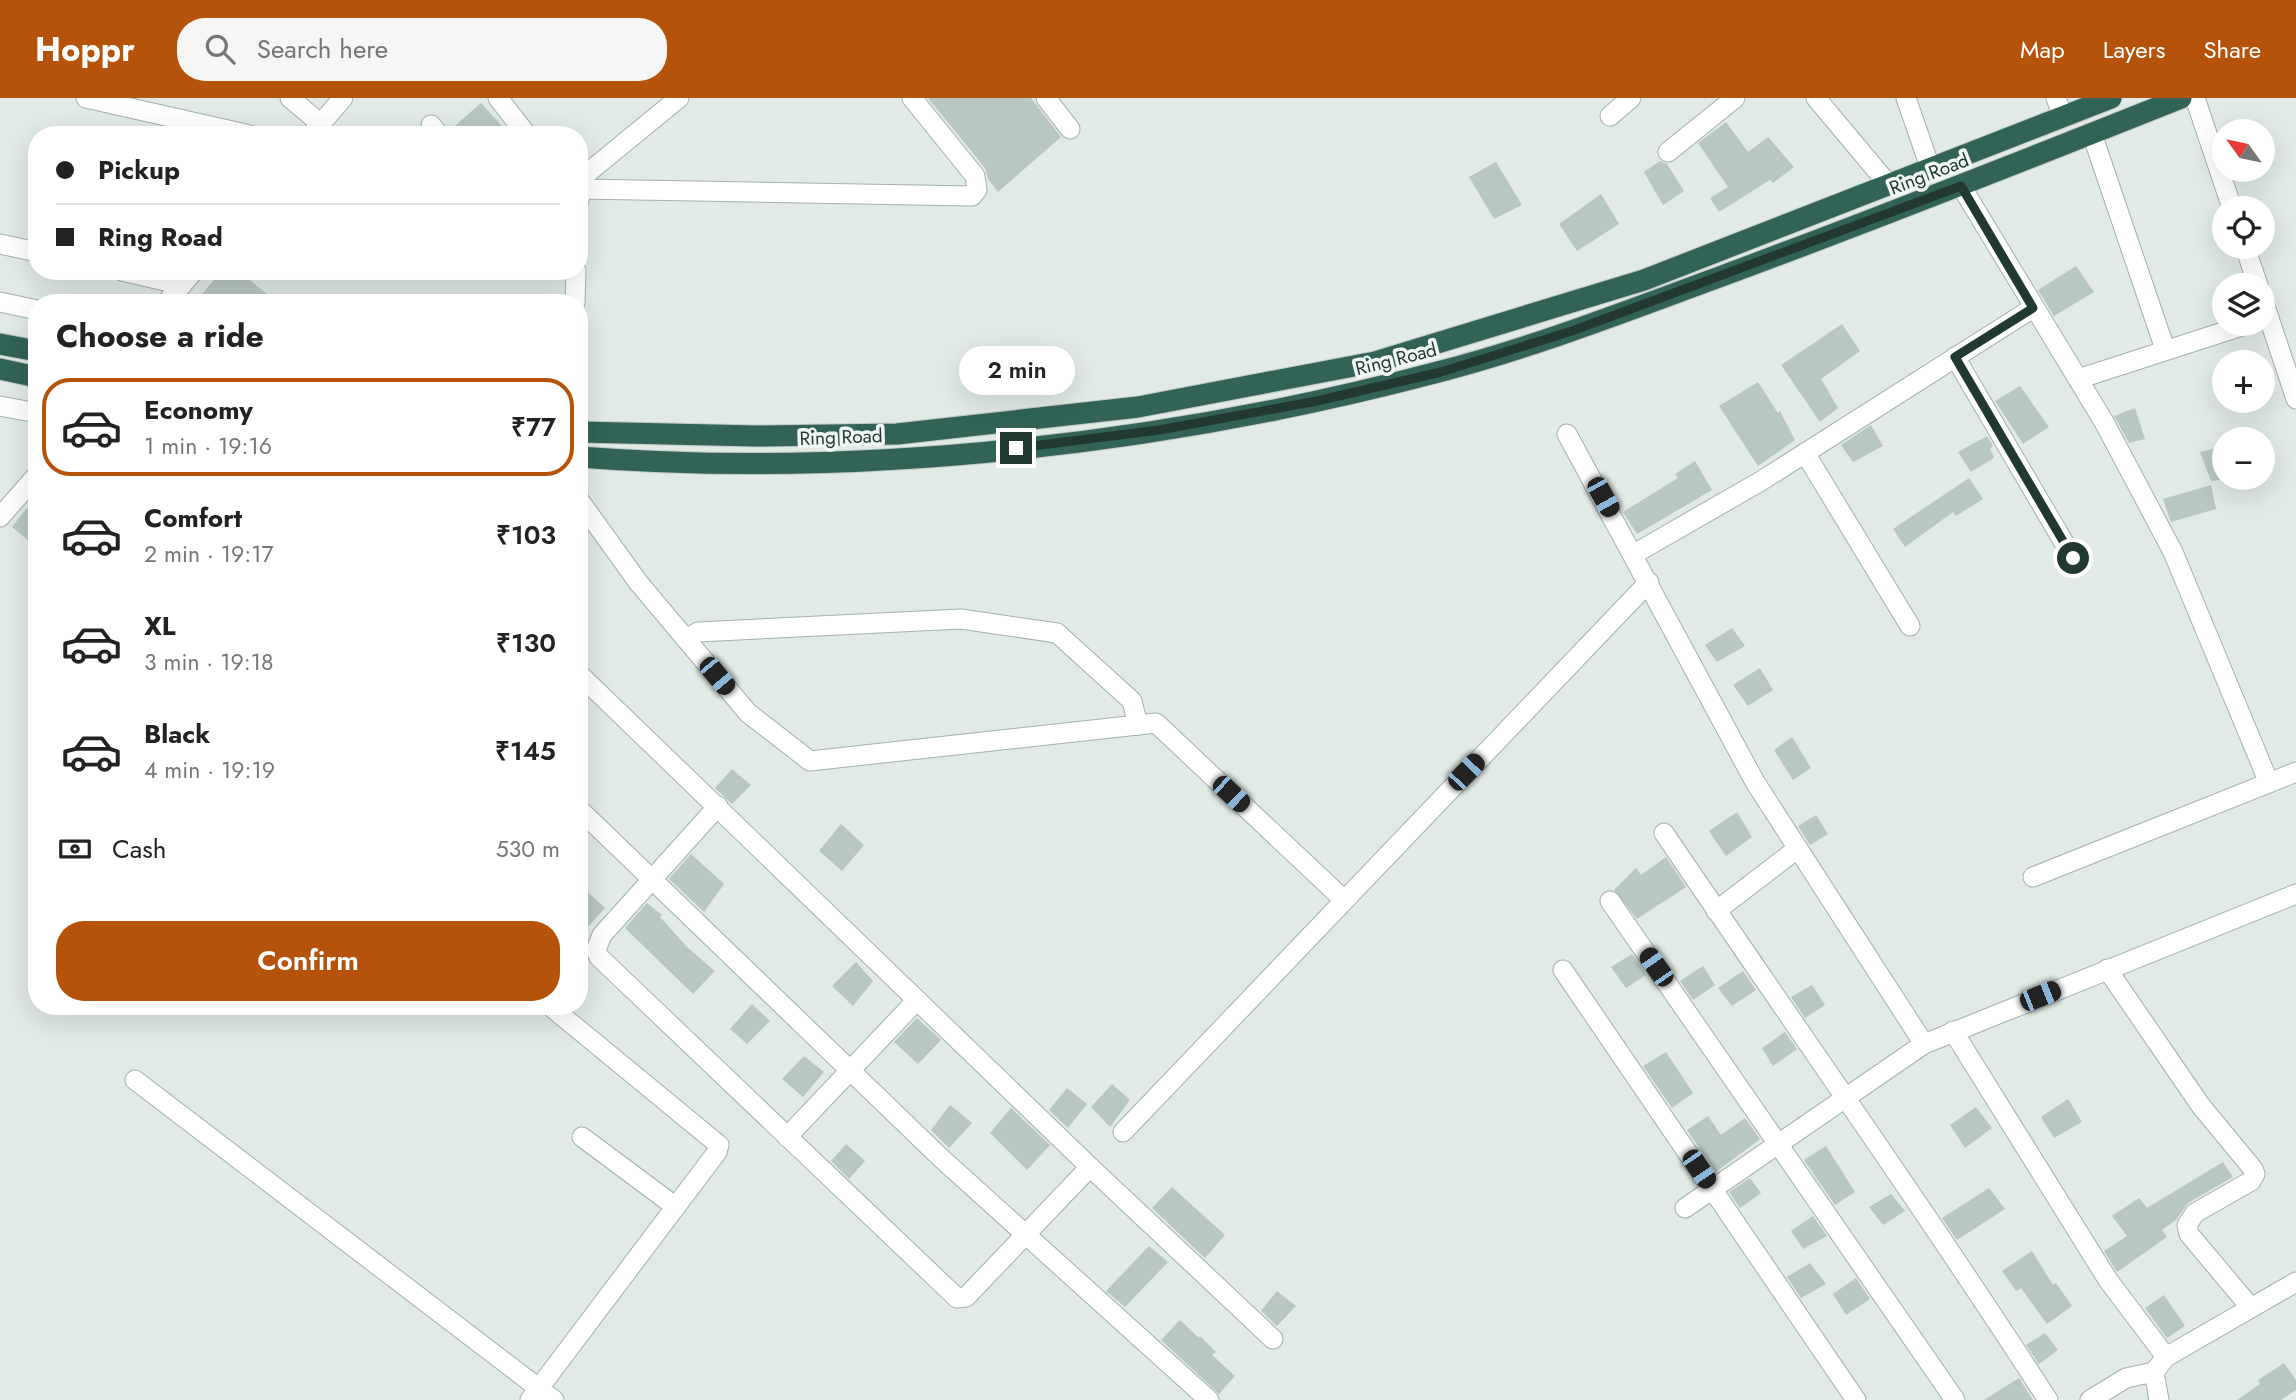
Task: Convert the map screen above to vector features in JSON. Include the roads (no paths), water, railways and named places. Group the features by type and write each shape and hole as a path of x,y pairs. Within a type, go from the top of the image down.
{"highway":[{"name":"Ring Road","path":"588,432 897,434 1015,423 1223,393 1375,362 1531,317 1656,276 1803,221 1888,184 1931,170 2059,108 2111,98"},
{"name":"Ring Road","path":"588,457 711,462 936,456 1159,430 1317,401 1441,372 1572,331 1961,186 2181,98"},
{"path":"0,344 28,349"},
{"path":"0,369 28,375"}],"street":[{"path":"86,98 212,126"},
{"path":"151,98 174,117"},
{"path":"290,98 313,126"},
{"path":"319,126 343,98"},
{"path":"498,98 520,126"},
{"path":"588,174 679,98"},
{"path":"588,189 972,195 977,190 975,176 912,98"},
{"path":"1046,98 1070,129"},
{"path":"1610,116 1631,98"},
{"path":"1668,152 1735,98"},
{"path":"1816,98 1888,184"},
{"path":"1906,98 1931,170"},
{"path":"2195,98 2228,196"},
{"path":"2092,134 2165,349"},
{"path":"1961,186 2104,422 2173,552 2269,783"},
{"path":"0,244 28,250"},
{"path":"174,294 186,280"},
{"path":"0,302 28,308"},
{"path":"1634,554 1805,453 2033,308"},
{"path":"2078,379 2212,335"},
{"path":"2274,336 2296,399"},
{"path":"1955,357 2073,558"},
{"path":"0,406 28,411"},
{"path":"1567,434 1755,782 1924,1044"},
{"path":"1805,453 1910,626"},
{"path":"0,517 28,485"},
{"path":"588,513 638,582 748,713 810,761 1156,723 1344,900"},
{"path":"1123,1132 1649,582"},
{"path":"686,639 698,632 961,619 1057,633 1132,701 1138,725"},
{"path":"588,683 1090,1167 1273,1339"},
{"path":"2033,877 2296,772"},
{"path":"718,806 602,935 596,950 599,957 957,1298 966,1297 1090,1167"},
{"path":"588,818 1025,1236 1209,1400"},
{"path":"1664,833 1843,1098 1943,1237 2048,1400"},
{"path":"1716,911 1797,849"},
{"path":"1685,1208 1714,1191 1843,1098 1924,1044 2296,894"},
{"path":"1610,901 1955,1400"},
{"path":"2107,969 2201,1106 2253,1169 2255,1174 2251,1181 2195,1213 2187,1225 2189,1234 2251,1308"},
{"path":"1563,970 1856,1400"},
{"path":"787,1137 917,1000"},
{"path":"135,1080 541,1396 717,1153 717,1142 561,1015"},
{"path":"1953,1031 2160,1364 2159,1400"},
{"path":"582,1137 676,1207"},
{"path":"2090,1400 2126,1378 2160,1364 2296,1282"}]}
